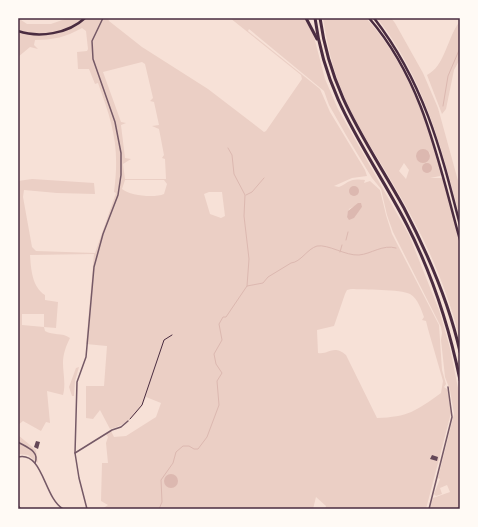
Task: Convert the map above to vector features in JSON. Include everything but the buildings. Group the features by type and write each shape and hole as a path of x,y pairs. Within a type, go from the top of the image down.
{"highway":[{"path":"306,18 319,43"},
{"path":"315,18 319,43 328,76 340,108 401,214 428,271 446,324 460,380"},
{"path":"320,18 329,64 341,97 363,140 403,207 425,251 447,308 460,352"}],"main road":[{"path":"18,31 28,35 50,34 69,29 85,18"},
{"path":"368,18 400,63 425,114 440,160 460,240"},
{"path":"374,18 413,79 429,115 440,147 460,225"}],"street":[{"path":"86,509 79,478 76,453 77,382 87,351 94,268 102,234 118,195 121,175 121,153 115,122 93,59 92,41 103,18"},
{"path":"429,509 452,417 448,387"},
{"path":"76,453 112,430 121,427 128,421"},
{"path":"18,442 34,452 36,456 35,463"},
{"path":"18,457 26,457 35,463 44,478 51,497 63,509"}],"lane":[{"path":"18,505 21,509"}],"path":[{"path":"128,421 142,405 161,346 164,340 172,335"}],"shaded area":[{"path":"18,18 27,24 51,24 68,18 108,18 109,21 142,47 208,89 264,132 302,79 301,75 230,18 305,18 313,33 325,79 338,109 409,235 439,310 450,348 460,398 460,507 453,509 432,509 430,507 433,498 450,492 447,485 440,488 442,494 436,496 434,494 440,479 438,478 454,414 450,390 445,377 441,340 442,333 441,327 393,232 387,215 381,189 372,178 346,135 329,105 324,91 249,29 248,31 320,89 330,112 365,170 367,176 352,178 334,186 339,187 351,180 360,179 365,180 364,183 370,181 380,190 392,234 439,325 442,370 446,384 444,387 448,390 451,413 426,509 325,509 326,506 316,497 313,509 102,509 108,505 101,501 102,463 108,463 106,443 108,437 106,434 111,431 114,437 126,436 156,417 161,403 146,397 132,418 122,425 110,429 100,410 93,419 86,418 86,386 104,386 107,346 86,344 94,254 30,255 33,277 37,287 45,295 45,300 58,302 56,328 44,327 45,331 64,335 70,338 66,347 63,363 63,395 47,391 50,423 46,422 41,431 23,421 18,425 18,181 32,179 94,183 95,194 24,190 23,197 32,247 36,251 95,253 116,193 114,192 116,176 116,149 108,111 98,83 95,84 89,69 78,69 77,52 87,51 88,49 86,31 82,28 70,34 59,37 35,40 34,45 38,49 30,47 18,57","holes":["142,62 145,64 153,98 150,101 154,102 159,125 152,126 159,129 164,155 162,158 165,159 166,179 125,179 123,164 131,159 125,158 121,125 126,123 121,122 103,72","125,180 164,180 167,184 164,194 155,196 143,196 122,189","209,192 222,192 225,216 221,218 210,214 204,194","355,206 362,207 356,214 347,217 349,209","351,289 399,291 413,296 422,311 424,317 422,320 426,321 443,381 441,393 418,409 411,412 397,416 377,418 346,355 338,350 318,353 317,330 334,326 347,290","22,314 44,314 44,327 22,325"]},
{"path":"323,18 366,18 392,52 413,91 429,131 442,173 440,176 430,178 442,178 444,180 460,245 460,340 455,320 434,262 406,207 360,129 338,82 328,46","holes":["426,150 430,153 429,160 424,162 419,161 416,158","404,163 409,170 406,179 399,171"]},
{"path":"377,18 391,18 395,23 423,73 438,108 460,188 460,218 438,139 419,88 393,40"},
{"path":"460,21 460,59 454,70 446,109 442,114 427,75 438,65"},
{"path":"423,149 428,151 430,156 428,161 423,163 418,161 416,156 418,151"},
{"path":"425,163 429,163 431,164 431,172 425,173 422,170 422,166"},
{"path":"352,186 356,186 358,187 358,195 352,196 349,193 349,189"},
{"path":"358,203 361,203 362,207 354,218 349,220 347,217 348,211"},
{"path":"79,367 75,381 74,396 72,396 69,387 76,368"},
{"path":"18,435 36,450 38,463 28,455 18,454"},
{"path":"171,474 176,476 178,481 176,486 171,488 166,486 164,481 166,476"}],"waterway":[{"path":"443,106 448,76 460,48"},
{"path":"228,148 232,155 234,174 245,195 244,216 249,259 247,286"},
{"path":"246,195 252,192 264,178"},
{"path":"346,240 348,232"},
{"path":"340,252 342,245"},
{"path":"159,509 162,502 161,480 173,463 176,452 183,446 198,449 207,437 219,405 217,381 222,373 216,364 214,354 222,340 219,324 223,317 226,317 247,286 263,283 268,277 295,262 317,246 354,255 364,254 386,247 396,248"}]}
